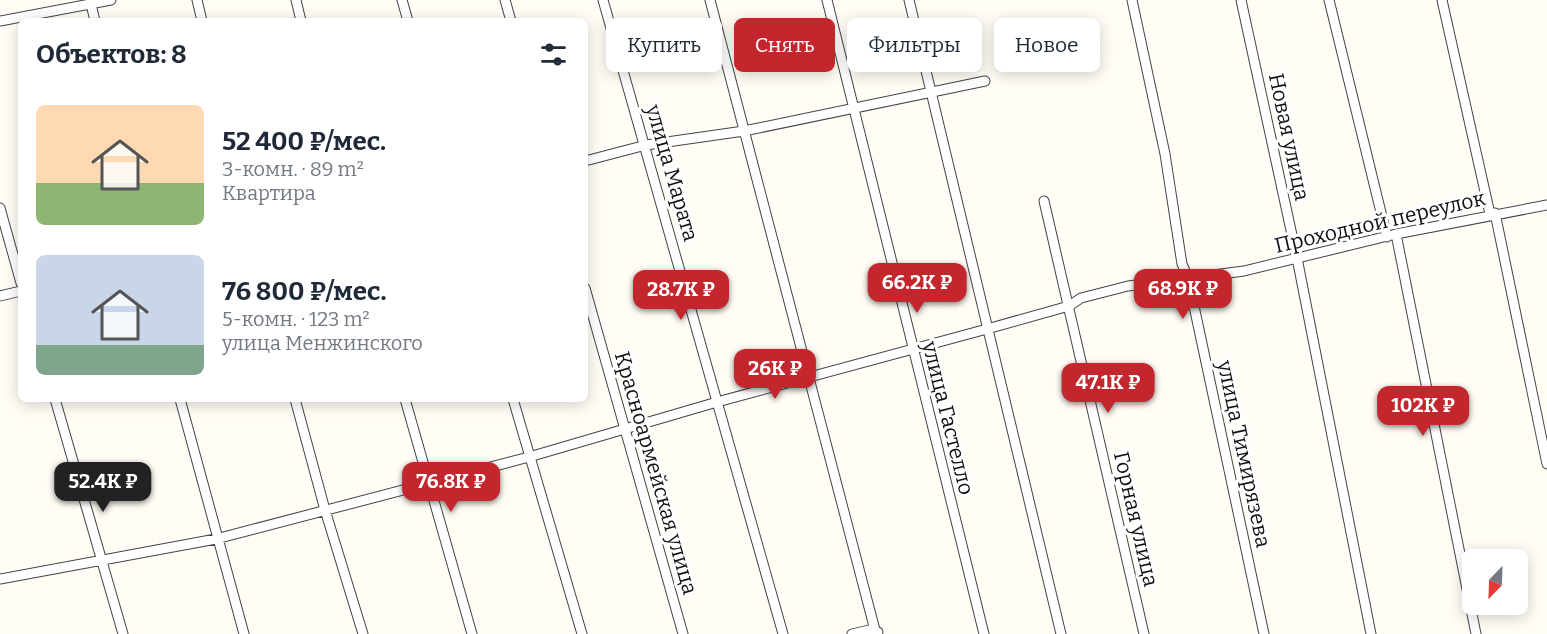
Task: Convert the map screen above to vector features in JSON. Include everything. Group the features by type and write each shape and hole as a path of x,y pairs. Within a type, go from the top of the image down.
{"street":[{"path":"0,21 111,0"},
{"path":"197,0 201,18"},
{"path":"296,0 301,18"},
{"path":"402,0 407,18"},
{"path":"505,0 510,18"},
{"name":"улица Марата","path":"603,0 783,634"},
{"path":"710,0 877,632 852,634"},
{"name":"улица Гастелло","path":"827,0 911,349 984,634"},
{"path":"909,0 1061,634"},
{"name":"улица Тимирязева","path":"1132,0 1165,154 1182,264 1188,278 1264,634"},
{"name":"Новая улица","path":"1241,0 1297,258 1371,634"},
{"path":"1329,0 1392,236 1476,634"},
{"path":"1442,0 1493,214 1547,464"},
{"path":"91,2 94,18"},
{"path":"588,160 646,145 744,131 985,81"},
{"name":"Горная улица","path":"1044,201 1144,634"},
{"name":"Проходной переулок","path":"0,579 216,539 429,484 717,402 1069,306 1082,298 1128,286 1244,272 1392,236 1547,205"},
{"path":"0,208 18,272"},
{"path":"0,296 18,292"},
{"name":"Красноармейская улица","path":"588,298 683,634"},
{"path":"56,402 123,634"},
{"path":"181,402 216,539 244,634"},
{"path":"296,402 324,510 363,634"},
{"path":"406,402 472,634"},
{"path":"514,402 582,634"}]}
